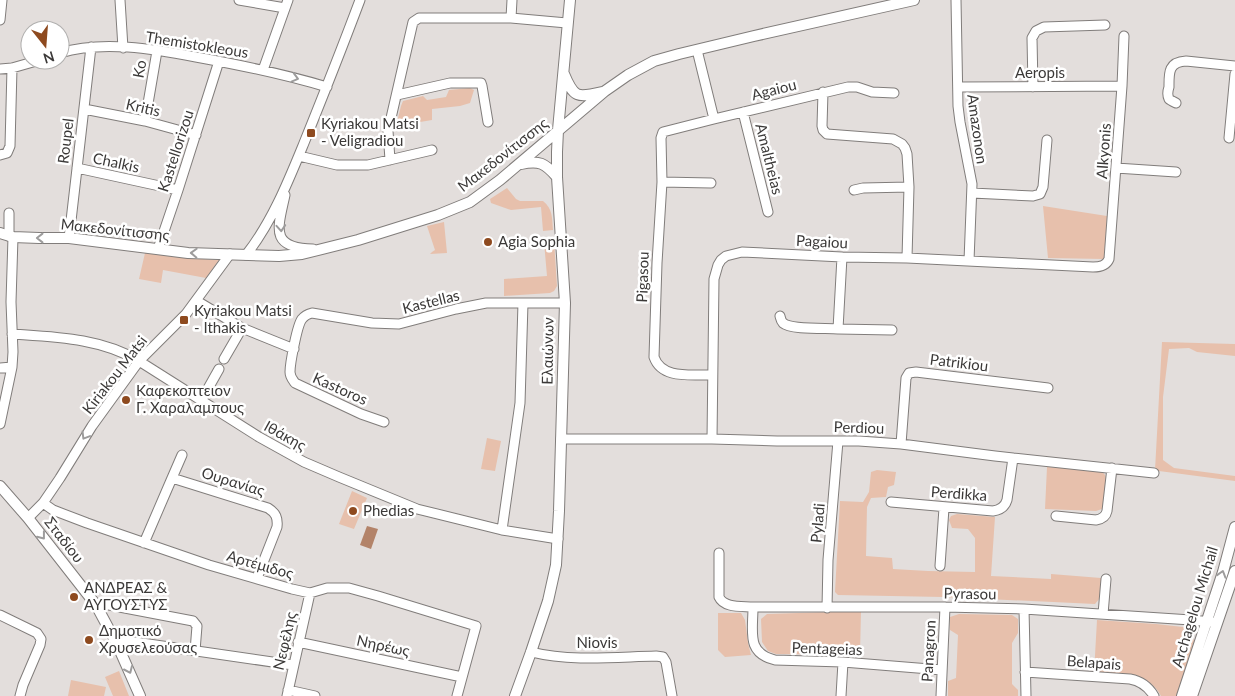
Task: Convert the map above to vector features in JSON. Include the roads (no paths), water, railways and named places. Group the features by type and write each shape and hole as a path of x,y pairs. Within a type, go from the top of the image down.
{"main road":[{"name":"Ελαιώνων","path":"515,696 551,591 556,565 565,303 557,176 558,130 570,0"},
{"name":"Μακεδονίτισσης","path":"7,235 69,238 188,253 288,256 302,254 384,232 447,212 470,202 518,165 605,91 628,75 654,61 871,5 914,0"},
{"path":"563,71 570,87 578,95 605,91"},
{"path":"518,165 533,162 540,163 548,167 557,176"},
{"name":"Σταδίου","path":"0,486 28,518 96,605 117,644 140,696"},
{"name":"Archagelou Michail","path":"1192,696 1235,528"},
{"name":"Archagelou Michail","path":"1182,696 1235,571"}],"street":[{"path":"0,20 2,0"},
{"path":"120,0 123,48"},
{"path":"240,0 286,4 263,70"},
{"path":"246,255 266,226 288,180 360,0"},
{"path":"511,18 512,0"},
{"name":"Amazonon","path":"956,0 960,122 972,184 969,261"},
{"path":"390,160 388,131 414,22 419,18 511,18 568,23"},
{"path":"1033,87 1032,38 1036,31 1044,27 1105,25"},
{"name":"Alkyonis","path":"1103,266 1109,259 1124,36"},
{"name":"Themistokleous","path":"70,50 80,48 158,50 263,70 327,86"},
{"name":"Roupel","path":"69,238 91,48"},
{"name":"Ko","path":"145,121 158,50"},
{"path":"697,50 714,118"},
{"name":"Kastellorizou","path":"158,249 219,61"},
{"path":"1176,103 1168,95 1169,72 1176,63 1186,61 1235,66"},
{"path":"0,69 20,66"},
{"path":"0,155 7,153 10,146 12,68"},
{"path":"1229,138 1235,74"},
{"path":"397,95 450,83 477,82 482,86 488,122"},
{"name":"Agaiou","path":"663,132 714,118 852,86 872,92 894,94"},
{"name":"Aeropis","path":"958,87 1122,86"},
{"path":"823,92 822,126 826,133 893,139 905,148 909,188 907,258"},
{"name":"Kritis","path":"84,109 145,121 196,135"},
{"name":"Amaltheias","path":"743,112 768,212"},
{"name":"Pigasou","path":"663,132 660,138 662,182 654,357 656,364 672,374 712,375"},
{"path":"972,193 1033,196 1040,194 1043,187 1047,140"},
{"path":"298,156 338,165 368,165 432,150"},
{"name":"Chalkis","path":"77,168 178,190"},
{"path":"1116,168 1176,172"},
{"path":"288,180 280,218 280,234 286,244 291,246 303,249 321,249"},
{"path":"662,182 711,183"},
{"path":"854,190 863,188 909,188"},
{"path":"0,424 12,367 7,235 9,213"},
{"name":"Pagaiou","path":"712,439 714,279 718,265 726,256 742,252 1103,266"},
{"name":"Kiriakou Matsi","path":"28,518 42,503 60,478 92,426 139,361 186,314 230,254"},
{"path":"838,329 842,257"},
{"path":"196,301 242,328 294,348"},
{"name":"Kastellas","path":"305,316 312,313 372,323 399,324 486,303 565,303"},
{"path":"502,530 520,403 523,303"},
{"name":"Kastoros","path":"305,316 300,322 290,373 295,383 361,414 384,422"},
{"path":"780,316 784,324 796,328 892,330"},
{"path":"224,359 242,328"},
{"name":"Ιθάκης","path":"12,334 80,340 121,352 139,361 200,401 298,459 339,478 417,509 502,530 558,539"},
{"path":"0,368 12,367"},
{"path":"200,401 219,368"},
{"name":"Patrikiou","path":"901,444 906,378 909,373 916,372 1048,388"},
{"name":"Perdiou","path":"561,439 859,440 1154,473"},
{"name":"Pyladi","path":"827,608 828,560 838,441"},
{"path":"144,543 182,455"},
{"name":"Perdikka","path":"891,502 993,511 1002,508 1007,500 1012,458"},
{"path":"1056,516 1096,520 1105,516 1112,468"},
{"name":"Ουρανίας","path":"172,478 268,508 275,514 277,527 258,578"},
{"name":"Αρτέμιδος","path":"42,503 54,510 87,523 144,543 209,565 292,589 310,593 327,588 349,588 476,626 462,677"},
{"path":"940,566 944,508"},
{"name":"Pyrasou","path":"719,553 719,596 722,602 729,605 753,608 945,607 1024,609 1212,622"},
{"path":"1102,614 1106,579"},
{"name":"Νεφέλης","path":"287,693 310,593"},
{"path":"96,605 109,605 193,621 197,626 195,651"},
{"name":"Panagron","path":"940,696 945,607"},
{"name":"Pentageias","path":"753,608 752,637 754,645 765,658 942,670"},
{"path":"1024,609 1026,696"},
{"path":"0,615 38,633 41,639 20,696"},
{"path":"117,644 128,641 293,665"},
{"name":"Νηρέως","path":"298,642 462,677"},
{"name":"Niovis","path":"531,652 590,658 662,656 666,662 672,696"},
{"path":"841,696 842,662"},
{"name":"Belapais","path":"1025,672 1130,679 1143,683 1154,696"},
{"path":"457,696 462,677"},
{"path":"287,693 315,696"}],"place":[{"name":"Kyriakou Matsi - Veligradiou","path":"311,133"},
{"name":"Agia Sophia","path":"488,242"},
{"name":"Kyriakou Matsi - Ithakis","path":"184,320"},
{"name":"Καφεκοπτειον Γ. Χαραλαμπους","path":"126,400"},
{"name":"Phedias","path":"353,511"},
{"name":"ΑΝΔΡΕΑΣ & ΑΥΓΟΥΣΤΥΣ","path":"74,597"},
{"name":"Δημοτικό Χρυσελεούσας","path":"89,640"}]}
